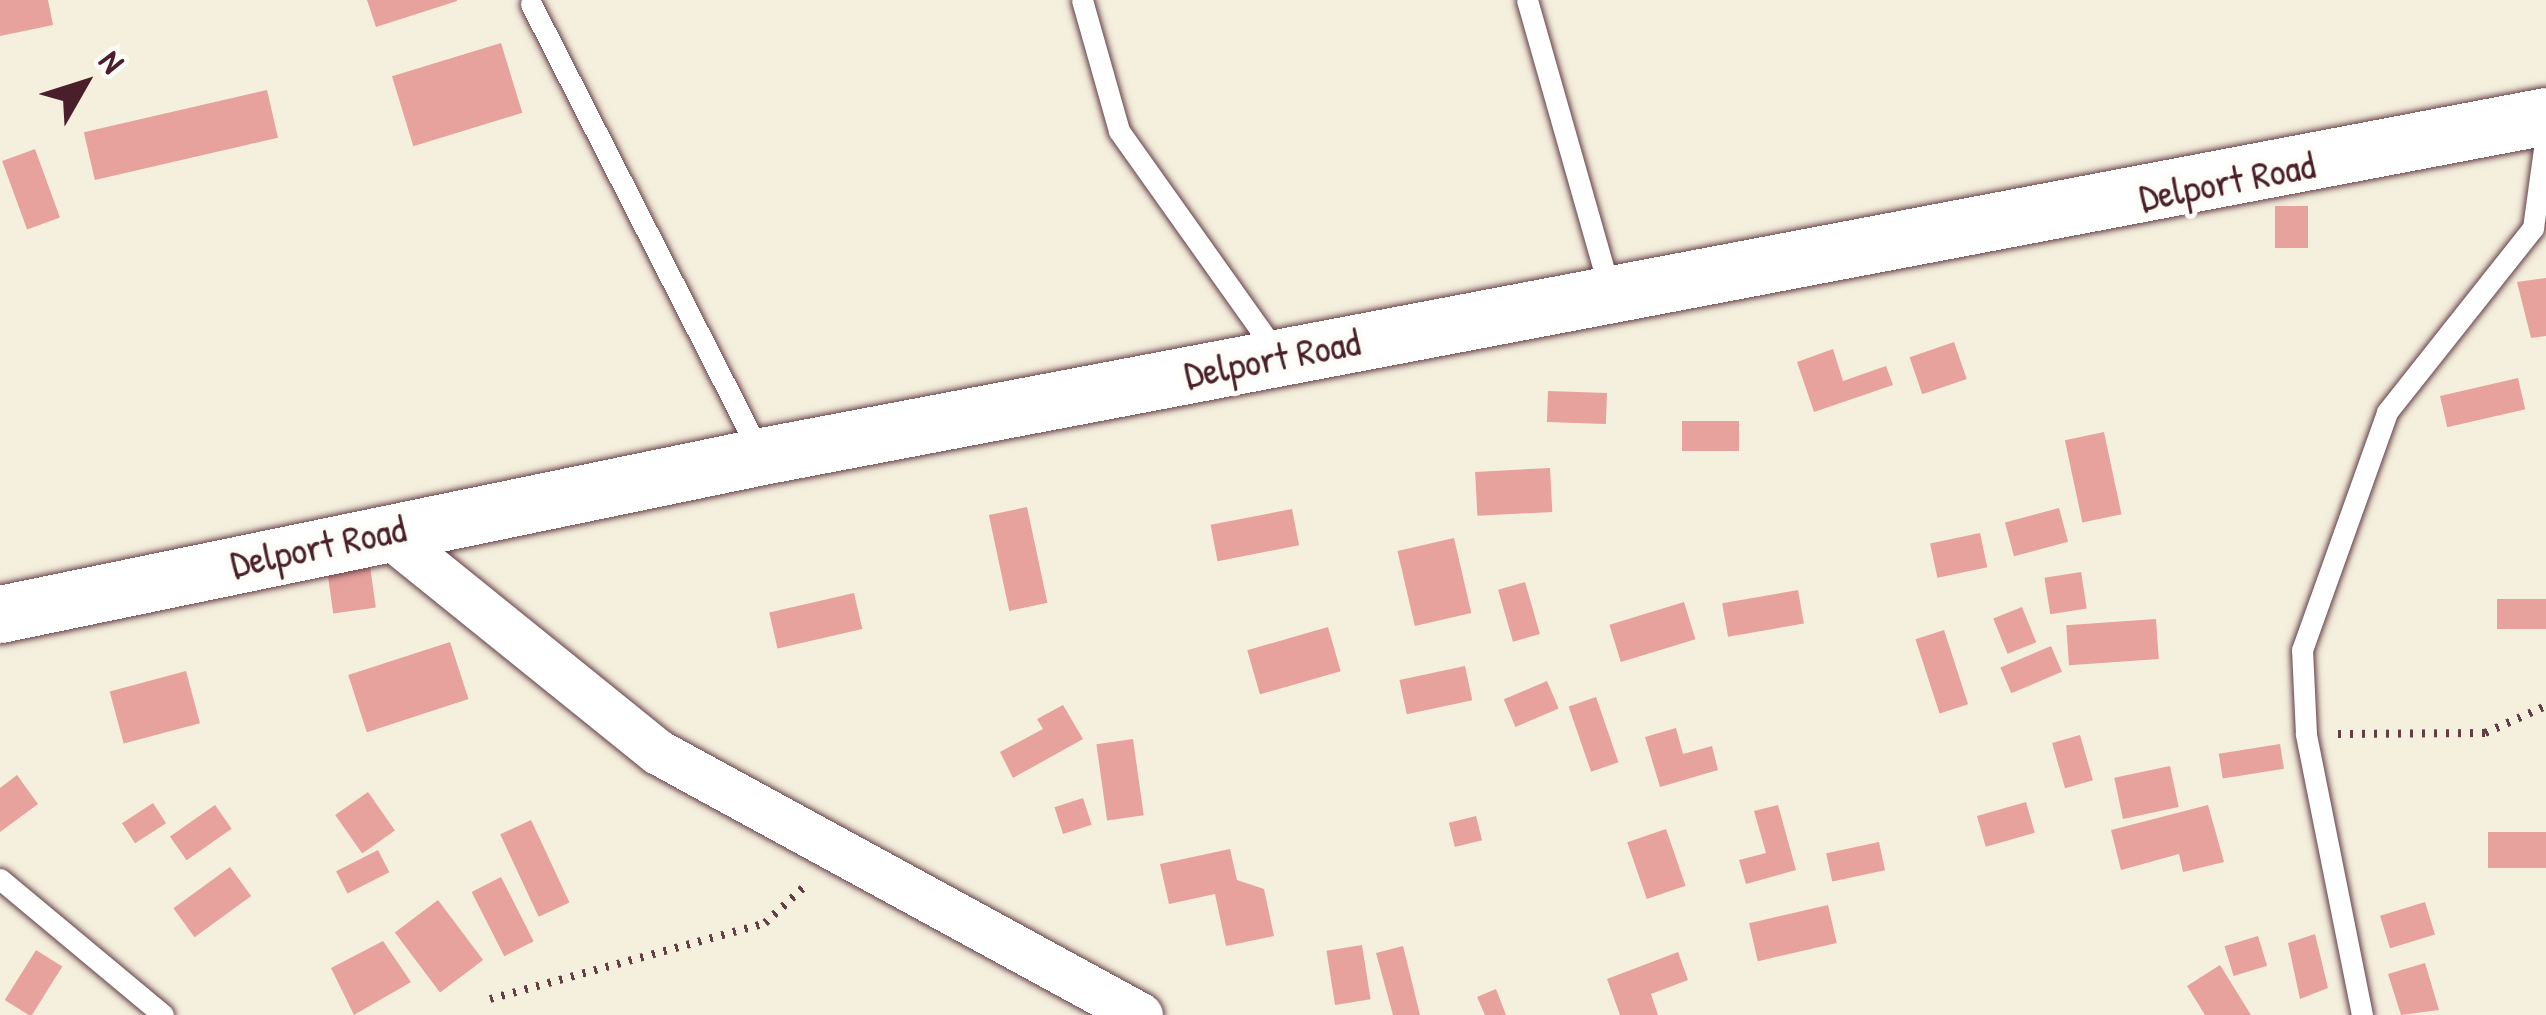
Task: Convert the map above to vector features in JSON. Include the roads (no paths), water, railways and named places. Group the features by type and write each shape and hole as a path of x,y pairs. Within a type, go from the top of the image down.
{"street":[{"name":"Delport Road","path":"0,614 762,456 2546,116"},
{"path":"384,531 658,752 1139,1015"}],"lane":[{"path":"1082,0 1119,130 1280,357"},
{"path":"1527,0 1610,292"},
{"path":"531,4 762,456"},
{"path":"2362,1015 2306,734 2302,650 2387,412 2533,228 2546,134"},
{"path":"0,879 163,1015"}]}
